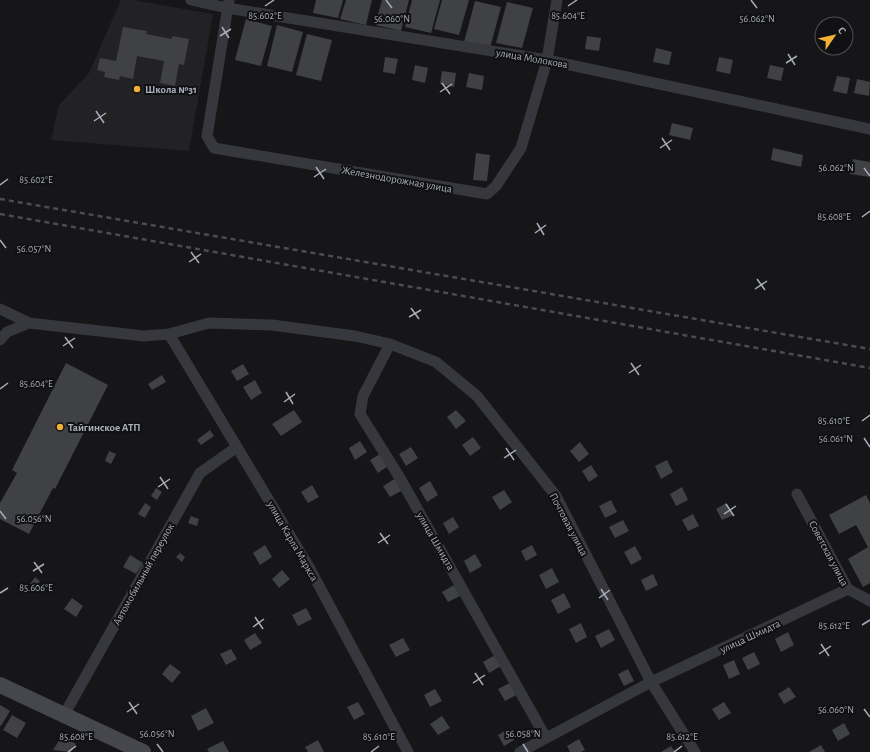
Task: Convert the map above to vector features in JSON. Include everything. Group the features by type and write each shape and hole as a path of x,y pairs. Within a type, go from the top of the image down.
{"main road":[{"path":"0,685 143,752"}],"street":[{"name":"улица Молокова","path":"191,0 228,4 547,60 870,129"},
{"path":"547,60 557,0"},
{"name":"Железнодорожная улица","path":"228,4 207,136 214,148 487,194 496,186 521,148 547,60"},
{"path":"0,309 29,323"},
{"path":"0,340 7,332 29,323"},
{"name":"Почтовая улица","path":"29,323 144,336 169,334 209,323 272,325 355,336 390,344 436,362 476,396 556,496 651,682 694,752"},
{"name":"улица Карла Маркса","path":"169,334 309,567 408,752"},
{"name":"улица Шмидта","path":"390,344 363,396 360,414 400,478 546,738"},
{"name":"Автомобильный переулок","path":"64,715 200,473 237,447"},
{"name":"Советская улица","path":"797,494 848,589 870,601"},
{"name":"улица Шмидта","path":"520,752 651,682 848,589"}],"shaded area":[{"name":"Школа №31","path":"121,0 133,0 213,14 189,151 51,140 59,105 89,73"}],"building":[{"path":"316,0 343,0 338,18 313,13"},
{"path":"346,0 372,0 366,25 340,19"},
{"path":"382,0 409,0 401,31 375,25"},
{"path":"412,0 440,0 431,33 405,27"},
{"path":"442,0 469,0 459,35 434,29"},
{"path":"475,1 501,7 490,48 464,42"},
{"path":"507,2 533,8 522,48 496,43"},
{"path":"246,19 272,26 261,66 235,60"},
{"path":"277,25 303,32 292,72 267,66"},
{"path":"123,27 147,31 146,34 172,39 172,36 189,39 184,65 179,64 175,86 160,83 164,61 137,56 133,79 120,76 119,80 104,77 105,72 97,70 100,58 116,61"},
{"path":"307,34 332,40 321,81 296,75"},
{"path":"587,36 601,38 599,51 585,49"},
{"path":"656,48 672,52 669,65 653,62"},
{"path":"385,57 398,59 395,74 383,72"},
{"path":"719,57 733,60 730,74 716,71"},
{"path":"415,65 428,68 425,83 412,80"},
{"path":"770,65 784,68 781,81 767,78"},
{"path":"442,71 456,73 454,87 440,84"},
{"path":"469,73 484,76 482,90 466,87"},
{"path":"837,76 850,78 847,94 833,91"},
{"path":"857,79 870,82 869,96 854,93"},
{"path":"672,123 693,128 690,140 669,135"},
{"path":"773,148 803,155 801,167 771,160"},
{"path":"476,153 490,155 487,181 473,180"},
{"path":"853,159 870,162 870,177 850,174"},
{"name":"Тайгинское АТП","path":"66,363 108,385 55,489 53,488 29,534 0,519 0,503 17,473 12,470"},
{"path":"243,364 249,374 237,381 231,371"},
{"path":"162,375 166,382 152,390 148,384"},
{"path":"255,380 262,393 251,400 243,387"},
{"path":"294,410 302,422 281,436 272,424"},
{"path":"456,410 466,421 456,429 447,417"},
{"path":"210,430 214,436 201,445 197,440"},
{"path":"473,437 481,448 470,456 462,445"},
{"path":"360,441 367,452 355,460 349,448"},
{"path":"580,442 589,454 579,462 570,451"},
{"path":"411,447 418,458 406,466 399,454"},
{"path":"109,451 116,454 111,464 105,461"},
{"path":"380,454 388,466 378,473 370,460"},
{"path":"667,460 673,472 661,479 655,466"},
{"path":"591,465 598,476 589,482 582,471"},
{"path":"396,478 403,490 390,497 383,486"},
{"path":"430,481 438,495 427,502 419,488"},
{"path":"312,485 319,497 308,503 301,492"},
{"path":"682,487 688,500 676,506 670,494"},
{"path":"156,488 162,492 157,500 151,496"},
{"path":"504,490 512,502 500,510 492,497"},
{"path":"866,495 870,503 870,583 863,587 848,559 868,547 856,525 839,534 829,515"},
{"path":"611,500 617,512 605,518 599,506"},
{"path":"145,503 151,507 145,518 138,514"},
{"path":"726,503 733,515 722,520 716,509"},
{"path":"693,514 699,526 688,531 682,520"},
{"path":"191,516 199,519 197,526 188,523"},
{"path":"453,517 459,527 449,534 443,523"},
{"path":"623,520 629,531 615,538 609,527"},
{"path":"265,545 272,557 260,565 253,553"},
{"path":"532,545 537,555 526,561 521,551"},
{"path":"635,546 642,559 631,565 624,552"},
{"path":"180,553 185,557 182,562 176,557"},
{"path":"475,554 482,566 470,573 464,561"},
{"path":"130,555 143,563 136,574 123,567"},
{"path":"552,568 559,582 546,589 539,575"},
{"path":"282,570 290,579 279,588 272,579"},
{"path":"653,574 658,585 646,591 641,580"},
{"path":"35,577 40,581 35,588 30,584"},
{"path":"454,585 460,596 448,602 442,592"},
{"path":"564,593 571,607 558,614 551,600"},
{"path":"72,598 83,606 76,617 64,609"},
{"path":"306,608 312,619 298,626 292,615"},
{"path":"581,623 587,637 576,643 569,629"},
{"path":"609,629 615,640 601,648 595,636"},
{"path":"788,632 794,645 781,652 775,639"},
{"path":"255,633 262,643 250,650 244,640"},
{"path":"403,638 410,650 396,657 389,645"},
{"path":"231,649 237,659 226,665 220,654"},
{"path":"754,652 760,664 748,670 742,658"},
{"path":"495,655 501,666 489,673 483,662"},
{"path":"734,660 740,674 729,679 723,665"},
{"path":"170,664 181,672 172,683 162,674"},
{"path":"628,669 634,681 624,686 618,674"},
{"path":"510,683 516,695 505,701 498,689"},
{"path":"789,687 796,697 784,704 778,694"},
{"path":"435,689 442,701 430,707 424,695"},
{"path":"358,702 365,714 354,720 347,707"},
{"path":"724,702 731,713 719,720 712,709"},
{"path":"0,705 10,711 1,726 0,725"},
{"path":"206,708 214,723 198,731 191,716"},
{"path":"12,715 26,723 17,738 3,730"},
{"path":"442,716 450,728 438,735 430,724"},
{"path":"844,723 850,734 838,741 832,730"},
{"path":"508,729 514,740 504,746 498,735"},
{"path":"62,736 76,744 71,752 53,750"},
{"path":"579,739 585,750 581,752 570,752 567,746"},
{"path":"318,740 324,752 308,752 305,747"},
{"path":"223,741 229,752 209,752 207,749"},
{"path":"821,745 825,752 809,752"},
{"path":"671,746 675,752 661,752"}],"railway":[{"path":"0,199 870,349"},
{"path":"0,214 870,368"}],"place":[{"name":"Школа №31","path":"137,89"},
{"name":"Тайгинское АТП","path":"60,427"}]}
